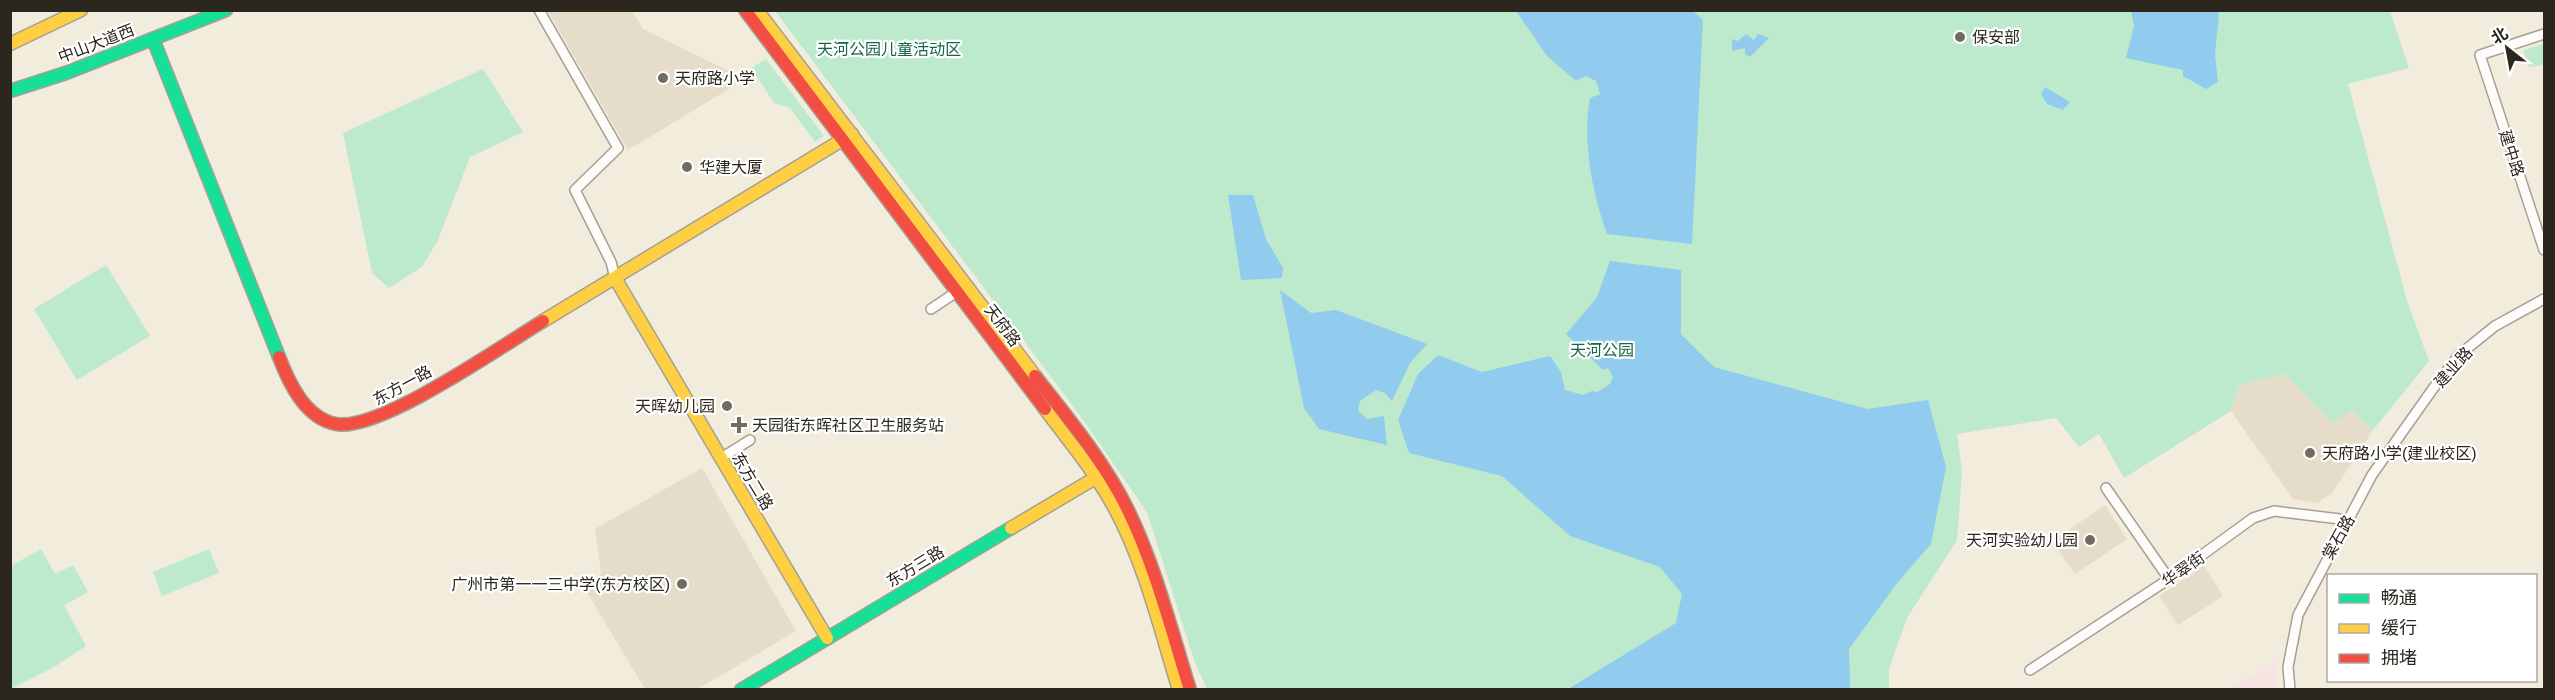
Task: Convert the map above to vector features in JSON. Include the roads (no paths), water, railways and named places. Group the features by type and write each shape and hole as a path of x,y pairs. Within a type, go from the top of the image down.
{"main road":[{"name":"中山大道西","path":"11,44 81,10"},
{"name":"中山大道西","path":"10,91 226,10"},
{"name":"天府路","path":"745,10 1092,450 1115,509 1136,554 1179,690"},
{"name":"天府路","path":"757,10 958,291 1126,506 1144,545 1190,690"},
{"name":"东方一路","path":"153,39 288,380 298,398 309,411 323,420 351,426 366,423 393,411 847,137"},
{"name":"东方二路","path":"615,278 827,638"},
{"name":"东方三路","path":"741,690 1101,474"}],"street":[{"path":"539,10 618,148 575,190 611,262 615,278"},
{"name":"建中路","path":"2544,34 2481,55 2544,250"},
{"path":"931,309 958,291"},
{"name":"建业路","path":"2384,459 2432,390 2460,355 2495,326 2544,299"},
{"path":"721,458 750,440"},
{"name":"棠石路","path":"2290,690 2288,667 2298,615 2348,520 2384,459"},
{"path":"2106,489 2169,579"},
{"name":"华翠街","path":"2030,670 2169,579 2253,518 2274,511 2348,520"}],"water":[{"path":"1516,11 1693,11 1703,20 1692,244 1607,234 1593,184 1588,149 1590,98 1600,94 1596,81 1586,76 1576,81 1547,56"},
{"path":"2131,11 2217,11 2219,14 2215,54 2218,82 2206,89 2183,76 2183,70 2126,58 2134,26"},
{"path":"1746,34 1754,40 1758,34 1769,38 1750,57 1745,54 1745,48 1732,51 1732,39 1738,41"},
{"path":"2045,87 2070,102 2063,110 2047,104 2041,94"},
{"path":"1228,195 1253,195 1266,239 1283,268 1282,278 1241,280"},
{"path":"1610,261 1681,270 1681,334 1714,367 1868,409 1928,400 1946,467 1931,544 1898,582 1849,649 1850,689 1568,689 1676,623 1682,594 1660,567 1570,536 1502,476 1409,453 1398,420 1418,374 1438,355 1482,372 1550,356 1561,372 1565,390 1583,395 1592,391 1597,392 1610,384 1613,377 1608,368 1603,370 1566,334 1597,297"},
{"path":"1280,290 1311,313 1336,310 1427,344 1410,363 1392,401 1385,393 1376,390 1360,401 1358,411 1367,419 1384,416 1387,445 1319,429 1304,408"}],"place":[{"name":"保安部","path":"1960,37"},
{"name":"天府路小学","path":"663,78"},
{"name":"华建大厦","path":"687,167"},
{"name":"天晖幼儿园","path":"727,406"},
{"name":"天园街东晖社区卫生服务站","path":"739,425"},
{"name":"天府路小学(建业校区)","path":"2310,453"},
{"name":"天河实验幼儿园","path":"2090,540"},
{"name":"广州市第一一三中学(东方校区)","path":"682,584"}],"park label":[{"name":"天河公园儿童活动区","path":"889,49"},
{"name":"天河公园","path":"1602,350"}]}
